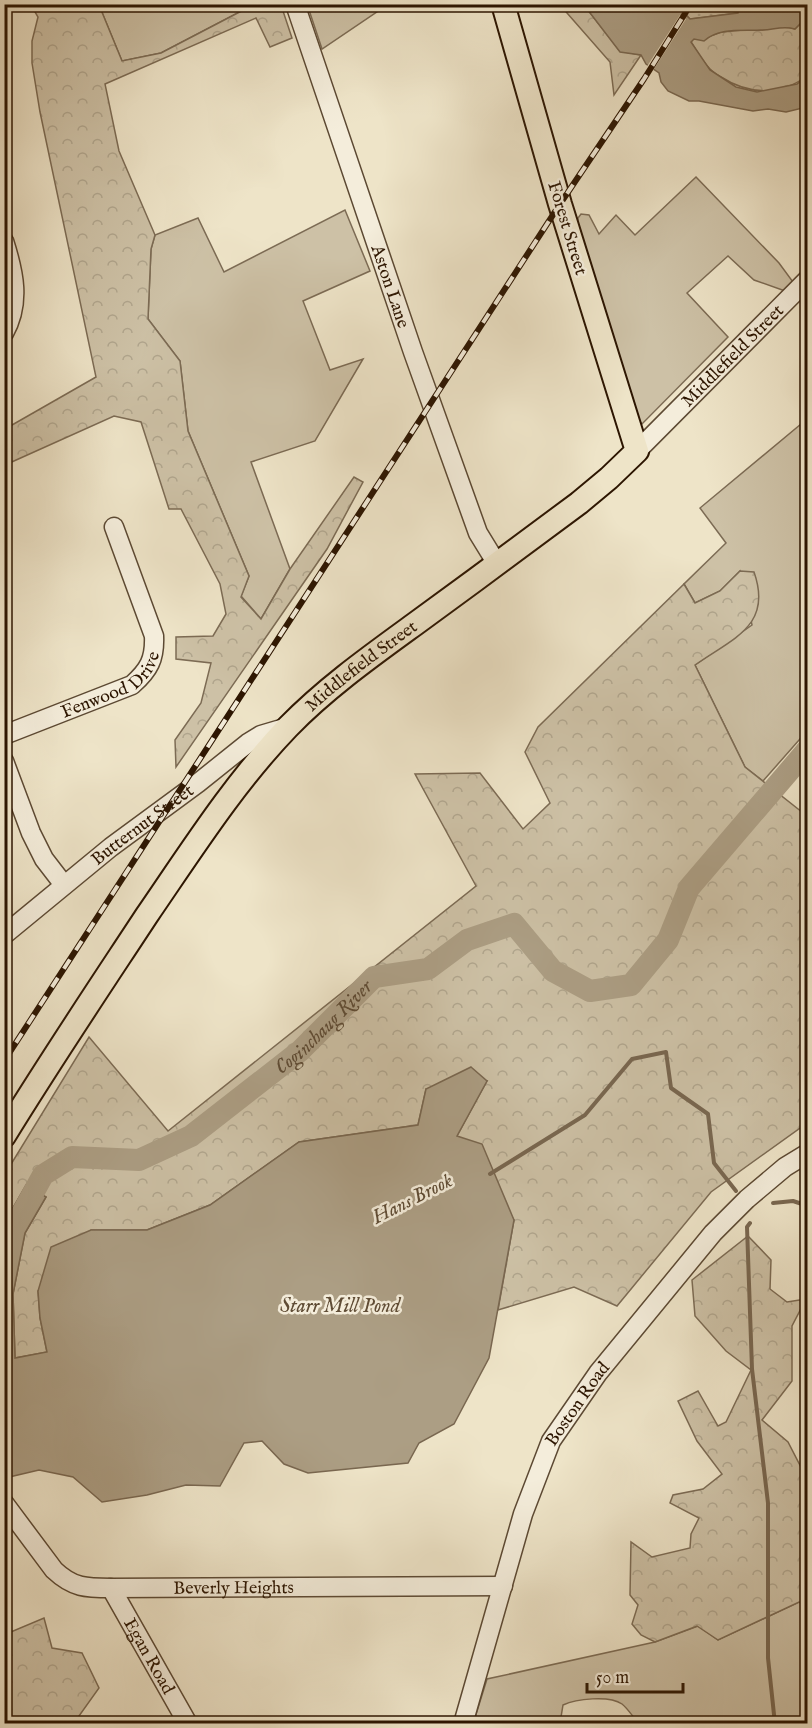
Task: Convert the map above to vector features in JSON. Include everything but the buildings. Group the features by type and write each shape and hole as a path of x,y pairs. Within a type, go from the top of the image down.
{"main road":[{"name":"Forest Street","path":"503,4 560,204 637,451"},
{"name":"Middlefield Street","path":"4,1136 59,1048 174,875 223,806 288,727 324,694 370,658 579,503 637,451"}],"street":[{"name":"Aston Lane","path":"295,4 409,341 477,532 497,564"},
{"path":"4,242 13,268 15,304 4,333"},
{"name":"Middlefield Street","path":"637,451 807,279"},
{"name":"Fenwood Drive","path":"4,735 132,685 146,673 155,651 154,636 114,527"},
{"name":"Butternut Street","path":"4,934 248,742 261,735 288,727"},
{"path":"4,761 44,859 64,885"},
{"name":"Boston Road","path":"463,1724 523,1514 551,1441 598,1373 714,1233 747,1199 784,1167 807,1153"},
{"name":"Beverly Heights","path":"4,1503 54,1570 63,1580 77,1586 111,1588 503,1586"},
{"name":"Egan Road","path":"111,1588 188,1724"}],"green space":[{"path":"307,4 387,4 387,5 322,49"},
{"path":"31,5 99,5 122,61 161,53 253,5 281,5 292,38 270,47 256,18 105,84 119,151 155,235 151,249 148,319 180,361 188,431 249,576 241,597 261,619 290,569 354,477 363,482 327,549 176,767 175,740 201,703 211,663 176,659 176,637 213,636 226,614 220,584 181,509 169,509 141,422 114,416 5,465 5,429 96,377 40,112 32,63 32,41 38,17"},
{"path":"99,5 253,5 161,53 122,61"},
{"path":"560,5 584,5 620,51 641,55 614,95 610,62"},
{"path":"676,5 740,5 738,13 690,19"},
{"path":"807,20 807,76 797,83 775,90 753,90 732,83 707,66 691,42 693,39 721,32 762,30 784,26 795,29"},
{"path":"696,177 779,263 793,282 788,292 754,280 728,256 687,293 728,337 642,424 636,417 577,226 578,218 581,214 589,215 599,234 616,215 635,235"},
{"path":"345,210 370,271 303,301 330,370 363,359 315,441 251,462 290,569 261,619 241,596 249,576 188,431 180,361 148,319 151,249 155,235 198,218 224,272"},
{"path":"807,419 807,731 763,781 745,767 695,665 752,625 740,571 720,591 695,603 684,584 726,543 700,508"},
{"path":"740,571 754,572 758,590 758,606 754,618 735,638 695,665 745,767 807,816 807,1123 711,1192 617,1306 574,1287 498,1310 514,1220 457,1136 487,1081 426,1089 418,1125 299,1142 210,1205 147,1230 91,1230 38,1291 40,1318 47,1352 15,1358 13,1294 25,1233 46,1197 26,1186 5,1222 5,1174 89,1037 168,1131 476,886 415,774 480,773 523,829 550,803 525,752 538,727 684,584 695,603 720,591"},
{"path":"748,1236 771,1260 770,1289 787,1302 806,1299 792,1326 792,1381 762,1420 788,1442 807,1479 807,1605 799,1602 718,1640 697,1626 655,1642 641,1635 632,1624 638,1605 630,1595 631,1542 652,1557 690,1548 691,1534 699,1518 670,1503 673,1495 703,1489 722,1474 697,1441 678,1401 698,1391 718,1426 726,1422 751,1370 726,1351 695,1316 692,1280"},
{"path":"799,1602 807,1605 807,1723 652,1723 648,1718 635,1719 622,1704 616,1701 601,1699 576,1701 563,1705 560,1723 473,1724 487,1679 655,1642 698,1626 718,1640"},
{"path":"44,1618 52,1648 82,1653 99,1688 74,1723 5,1723 5,1695 9,1688 6,1634"}],"water":[{"path":"584,5 608,5 610,8 619,5 676,5 690,19 738,13 740,5 807,5 807,20 795,29 731,31 717,34 704,41 694,39 691,42 710,70 736,87 757,92 797,84 807,76 807,107 786,112 768,109 753,111 689,101 668,91 661,82 659,73 646,64 641,55 620,52"},
{"name":"Starr Mill Pond","path":"471,1067 487,1081 457,1136 482,1144 514,1220 489,1358 454,1424 419,1443 408,1463 308,1473 284,1464 262,1441 244,1443 220,1486 186,1485 147,1495 102,1502 73,1477 39,1470 5,1478 5,1222 26,1185 46,1197 25,1233 13,1294 15,1358 47,1352 40,1318 38,1291 51,1247 91,1230 147,1230 210,1205 299,1142 418,1125 426,1089"}],"pier":[{"path":"680,15 686,19 652,72 646,68"}],"waterway":[{"name":"Coginchaug River","path":"20,1217 43,1175 72,1157 139,1160 191,1136 300,1051 374,977 428,969 467,940 514,924 553,971 590,991 631,985 668,940 689,888 808,749"},
{"name":"Hans Brook","path":"490,1174 585,1115 632,1059 666,1052 671,1088 708,1114 714,1163 736,1191"},
{"name":"Hans Brook","path":"773,1203 793,1201 808,1206"},
{"path":"750,1223 747,1227 752,1369 768,1503 768,1658 775,1724"}],"railway":[{"path":"4,1061 691,4"}]}
